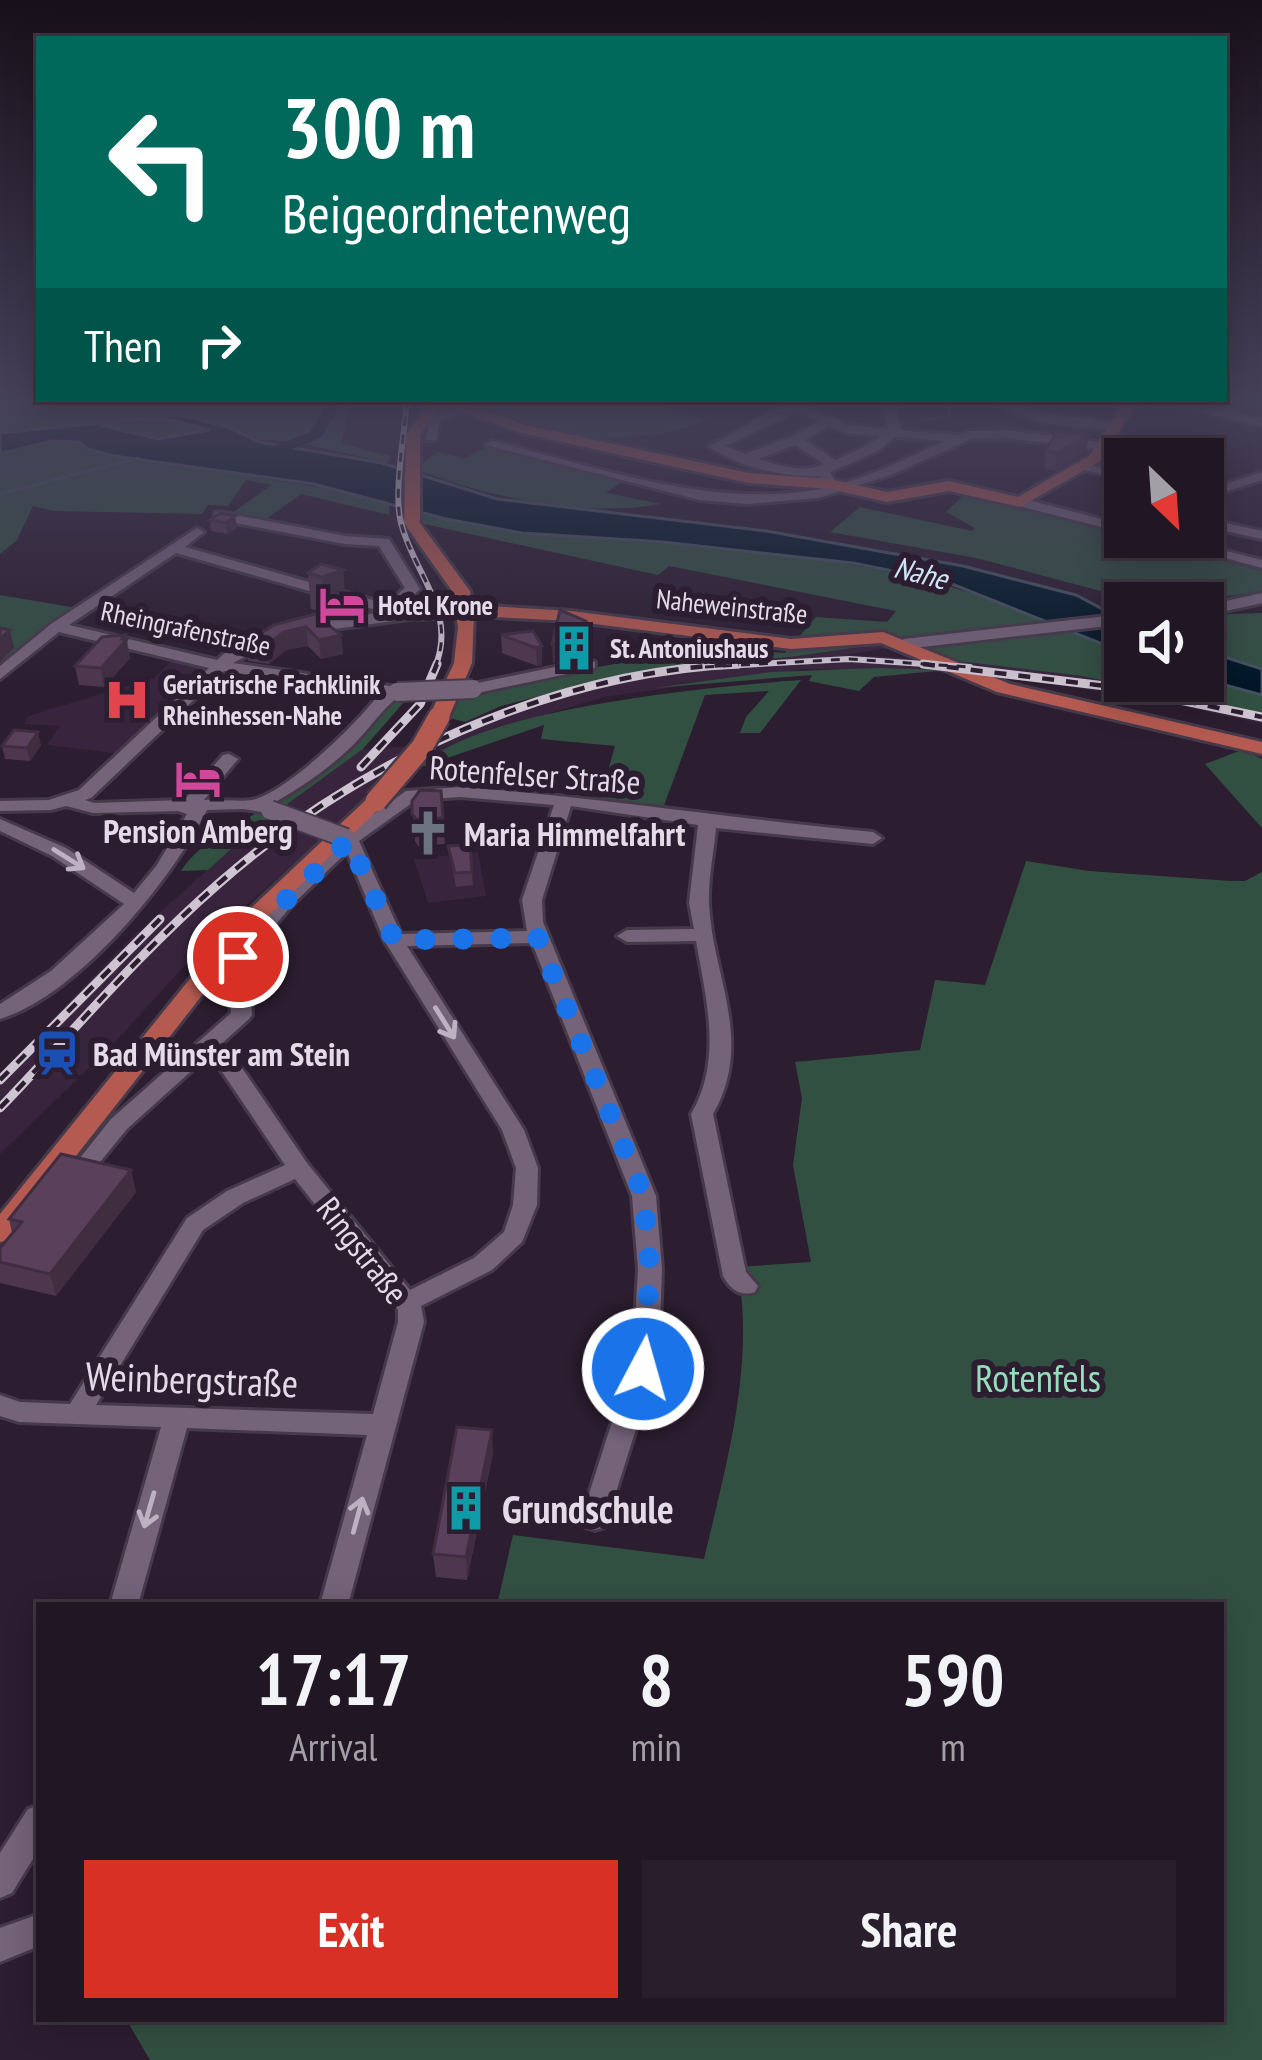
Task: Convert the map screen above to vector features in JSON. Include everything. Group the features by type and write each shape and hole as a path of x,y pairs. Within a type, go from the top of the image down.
{"main road":[{"path":"0,1233 243,928 376,801 422,747 440,717 464,663 460,610 456,582 414,530 411,494"},
{"path":"985,494 1020,502 1034,494"},
{"name":"Naheweinstraße","path":"460,610 589,617 791,644 866,635 904,644 977,680 1019,693 1262,748"}],"street":[{"path":"700,494 716,498 800,494"},
{"path":"1020,502 1104,523"},
{"path":"69,801 92,788 244,647 274,635 391,612 412,589 384,542 345,540 220,516"},
{"path":"1093,520 1104,518"},
{"path":"1224,526 1261,534"},
{"path":"0,686 6,681 0,675 56,628 197,532"},
{"path":"174,548 391,612 460,610"},
{"path":"1224,554 1262,564"},
{"path":"1224,606 1262,598"},
{"path":"904,644 1104,621"},
{"name":"Rheingrafenstraße","path":"56,628 221,666 393,692 473,689 589,665"},
{"path":"263,807 334,753 393,692"},
{"path":"0,1013 94,944 164,870 193,808 229,759"},
{"name":"Rotenfelser Straße","path":"221,1046 242,1015 238,957 347,839 412,795 460,792 564,800 873,838"},
{"path":"564,800 530,909 644,1196 648,1220 646,1356 595,1519"},
{"path":"0,806 69,801 93,808 263,807 347,839 394,940 513,1130 527,1168 525,1205 514,1236 483,1264 408,1302"},
{"path":"708,821 699,903 722,1022 716,1090 702,1114 735,1276 746,1286"},
{"path":"0,824 48,846 134,902"},
{"path":"627,936 702,935"},
{"path":"394,940 538,938"},
{"path":"82,1168 119,1124 195,1053 221,1046"},
{"name":"Ringstraße","path":"221,1046 299,1168 408,1302 411,1322 335,1602"},
{"path":"77,1414 195,1224 235,1197 299,1168"},
{"name":"Weinbergstraße","path":"0,1405 19,1412 383,1425"},
{"path":"125,1602 177,1417"},
{"path":"0,1882 36,1825"},
{"path":"0,1945 36,1931"}],"shaded area":[{"path":"893,643 899,646 845,655 970,661 1082,676 1104,681 1104,692 984,673 804,669 604,697 490,731 426,761 465,722 620,675"},
{"name":"Geriatrische Fachklinik Rheinhessen-Nahe","path":"174,659 208,670 121,754 47,745 60,726 24,724 28,716 154,678"},
{"path":"1164,702 1202,702 1262,715 1262,724"},
{"path":"410,746 363,802 212,936 113,1044 0,1154 0,1074 126,943 253,829 363,749"},
{"path":"478,852 486,896 428,903 414,859"}],"green space":[{"path":"0,494 236,494 228,506 208,505 202,514 54,511 33,506 17,540 0,554"},
{"path":"259,494 301,494 265,520 232,513"},
{"path":"302,494 362,494 390,503 389,515"},
{"path":"497,494 612,494 661,504 601,509"},
{"path":"965,494 1104,530 1104,558 1212,558 1262,571 1262,593 1224,596 1224,582 1104,582 1104,592 976,558 830,532 860,507 975,528 946,512"},
{"path":"419,511 503,529 697,545 849,564 948,586 1046,620 797,656 620,675 501,706 465,722 450,718 462,692 702,648 785,653 816,617 887,622 896,611 669,566 658,575 420,523"},
{"path":"0,595 83,609 0,676"},
{"path":"1262,613 1262,669 1224,657 1224,614"},
{"path":"1071,630 1104,644 1104,681 942,659 920,648"},
{"path":"946,670 874,677 859,691 809,681 812,675 654,688 771,672"},
{"path":"801,680 760,733 740,733 746,717 769,691 705,695 662,811 599,803 615,746 541,739 544,725 421,767 449,747 491,729 543,715 659,695"},
{"path":"1227,686 1262,695 1262,715 1202,702 1224,702"},
{"path":"396,694 411,694 363,749 253,829 208,870 181,871 213,839 344,754"},
{"path":"1242,750 1262,759 1262,828 1205,764"},
{"name":"Rotenfels","path":"1026,861 1089,871 1231,881 1245,881 1262,872 1262,2060 150,2060 128,2022 1224,2022 1224,1602 498,1602 513,1535 704,1559 741,1377 742,1303 737,1267 811,1262 793,1165 802,1098 795,1062 920,1050 935,980 985,985"}],"water":[{"name":"Nahe","path":"352,494 481,494 766,531 963,566 1076,595 1104,610 1104,645 947,582 853,563 663,542 522,533"},
{"path":"1224,657 1262,669 1262,695 1224,685"}],"building":[{"path":"220,513 235,516 226,523 210,520"},
{"path":"321,564 343,570 322,577 308,573"},
{"path":"560,610 586,621 589,630 584,638 552,644"},
{"path":"315,614 341,635 319,640 306,627 284,632 267,645 246,642 274,625"},
{"path":"533,631 542,646 501,635"},
{"path":"125,635 122,639 127,639 101,668 75,666 102,637"},
{"path":"14,730 38,732 27,748 2,746"},
{"path":"420,790 441,791 443,818 416,819 412,801"},
{"path":"470,845 472,872 455,873 448,846"},
{"path":"61,1154 131,1170 50,1274 0,1262 0,1248 22,1222 9,1219"},
{"name":"Grundschule","path":"457,1427 492,1430 466,1557 433,1554"}],"railway":[{"path":"399,494 407,542 438,611 441,647 435,667"},
{"path":"713,667 849,659 970,667"},
{"path":"361,767 420,704 437,664"},
{"path":"713,667 739,664"},
{"path":"923,664 1122,688 1262,717"},
{"path":"705,667 713,667"},
{"path":"0,1108 188,911 272,840 331,799 460,731 528,705 598,684 713,667"},
{"path":"0,1080 160,919"}],"place":[{"name":"Hotel Krone","path":"342,605"},
{"name":"St. Antoniushaus","path":"574,648"},
{"name":"Geriatrische Fachklinik Rheinhessen-Nahe","path":"127,700"},
{"name":"Pension Amberg","path":"198,779"},
{"name":"Maria Himmelfahrt","path":"428,833"},
{"name":"Bad Münster am Stein","path":"57,1053"},
{"name":"Grundschule","path":"466,1508"}],"route":[{"path":"238,957 285,901 349,840 394,940 538,938 644,1196 650,1269 643,1369"}]}
